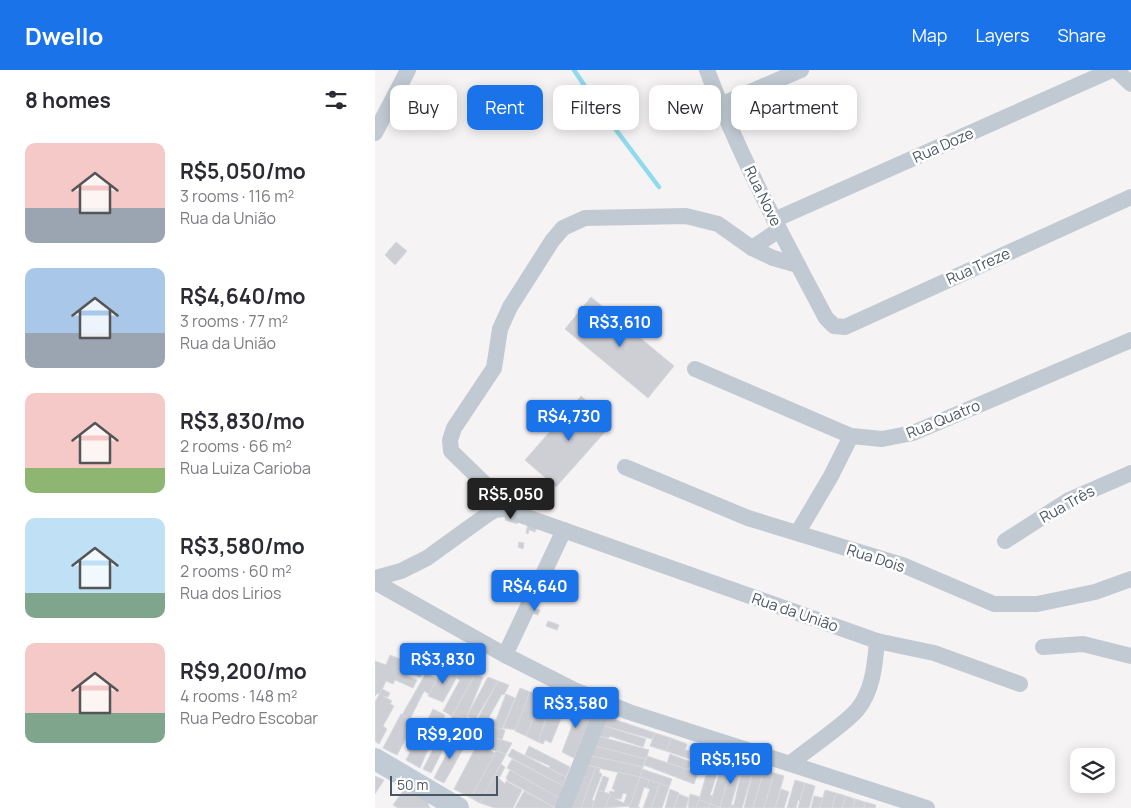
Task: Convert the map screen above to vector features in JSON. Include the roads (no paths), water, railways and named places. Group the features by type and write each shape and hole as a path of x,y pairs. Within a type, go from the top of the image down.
{"main road":[{"path":"375,759 458,808"}],"street":[{"path":"375,133 408,70"},
{"name":"Rua Nove","path":"707,70 713,85"},
{"path":"721,105 801,70"},
{"name":"Rua Doze","path":"752,248 777,225 1112,70"},
{"path":"1116,70 1131,84"},
{"name":"Rua Nove","path":"721,107 777,225 826,318"},
{"name":"Rua Treze","path":"826,318 834,326 845,327 1131,197"},
{"path":"504,509 487,486 451,451 450,440 453,428 494,368 500,329 510,307 552,241 563,228 585,218 686,216 718,224 752,248 773,258 798,265"},
{"name":"Rua Quatro","path":"695,369 851,436 882,438 913,433 1131,340"},
{"path":"799,532 851,436"},
{"name":"Rua Dois","path":"625,467 748,518 799,532 905,566 994,604 1009,606 1037,604 1095,592 1131,579"},
{"name":"Rua Três","path":"1005,541 1069,500 1131,473"},
{"path":"375,580 401,571 427,558 488,514 495,510 504,509"},
{"name":"Rua da União","path":"504,509 877,641 934,653 1020,684"},
{"path":"505,655 564,530"},
{"path":"375,580 505,655 574,690 605,702 927,808"},
{"path":"791,763 857,710 872,678 877,641"},
{"path":"1043,647 1083,644 1131,656"},
{"path":"563,808 605,702"}],"waterway":[{"path":"574,70 601,110 659,187"}]}
